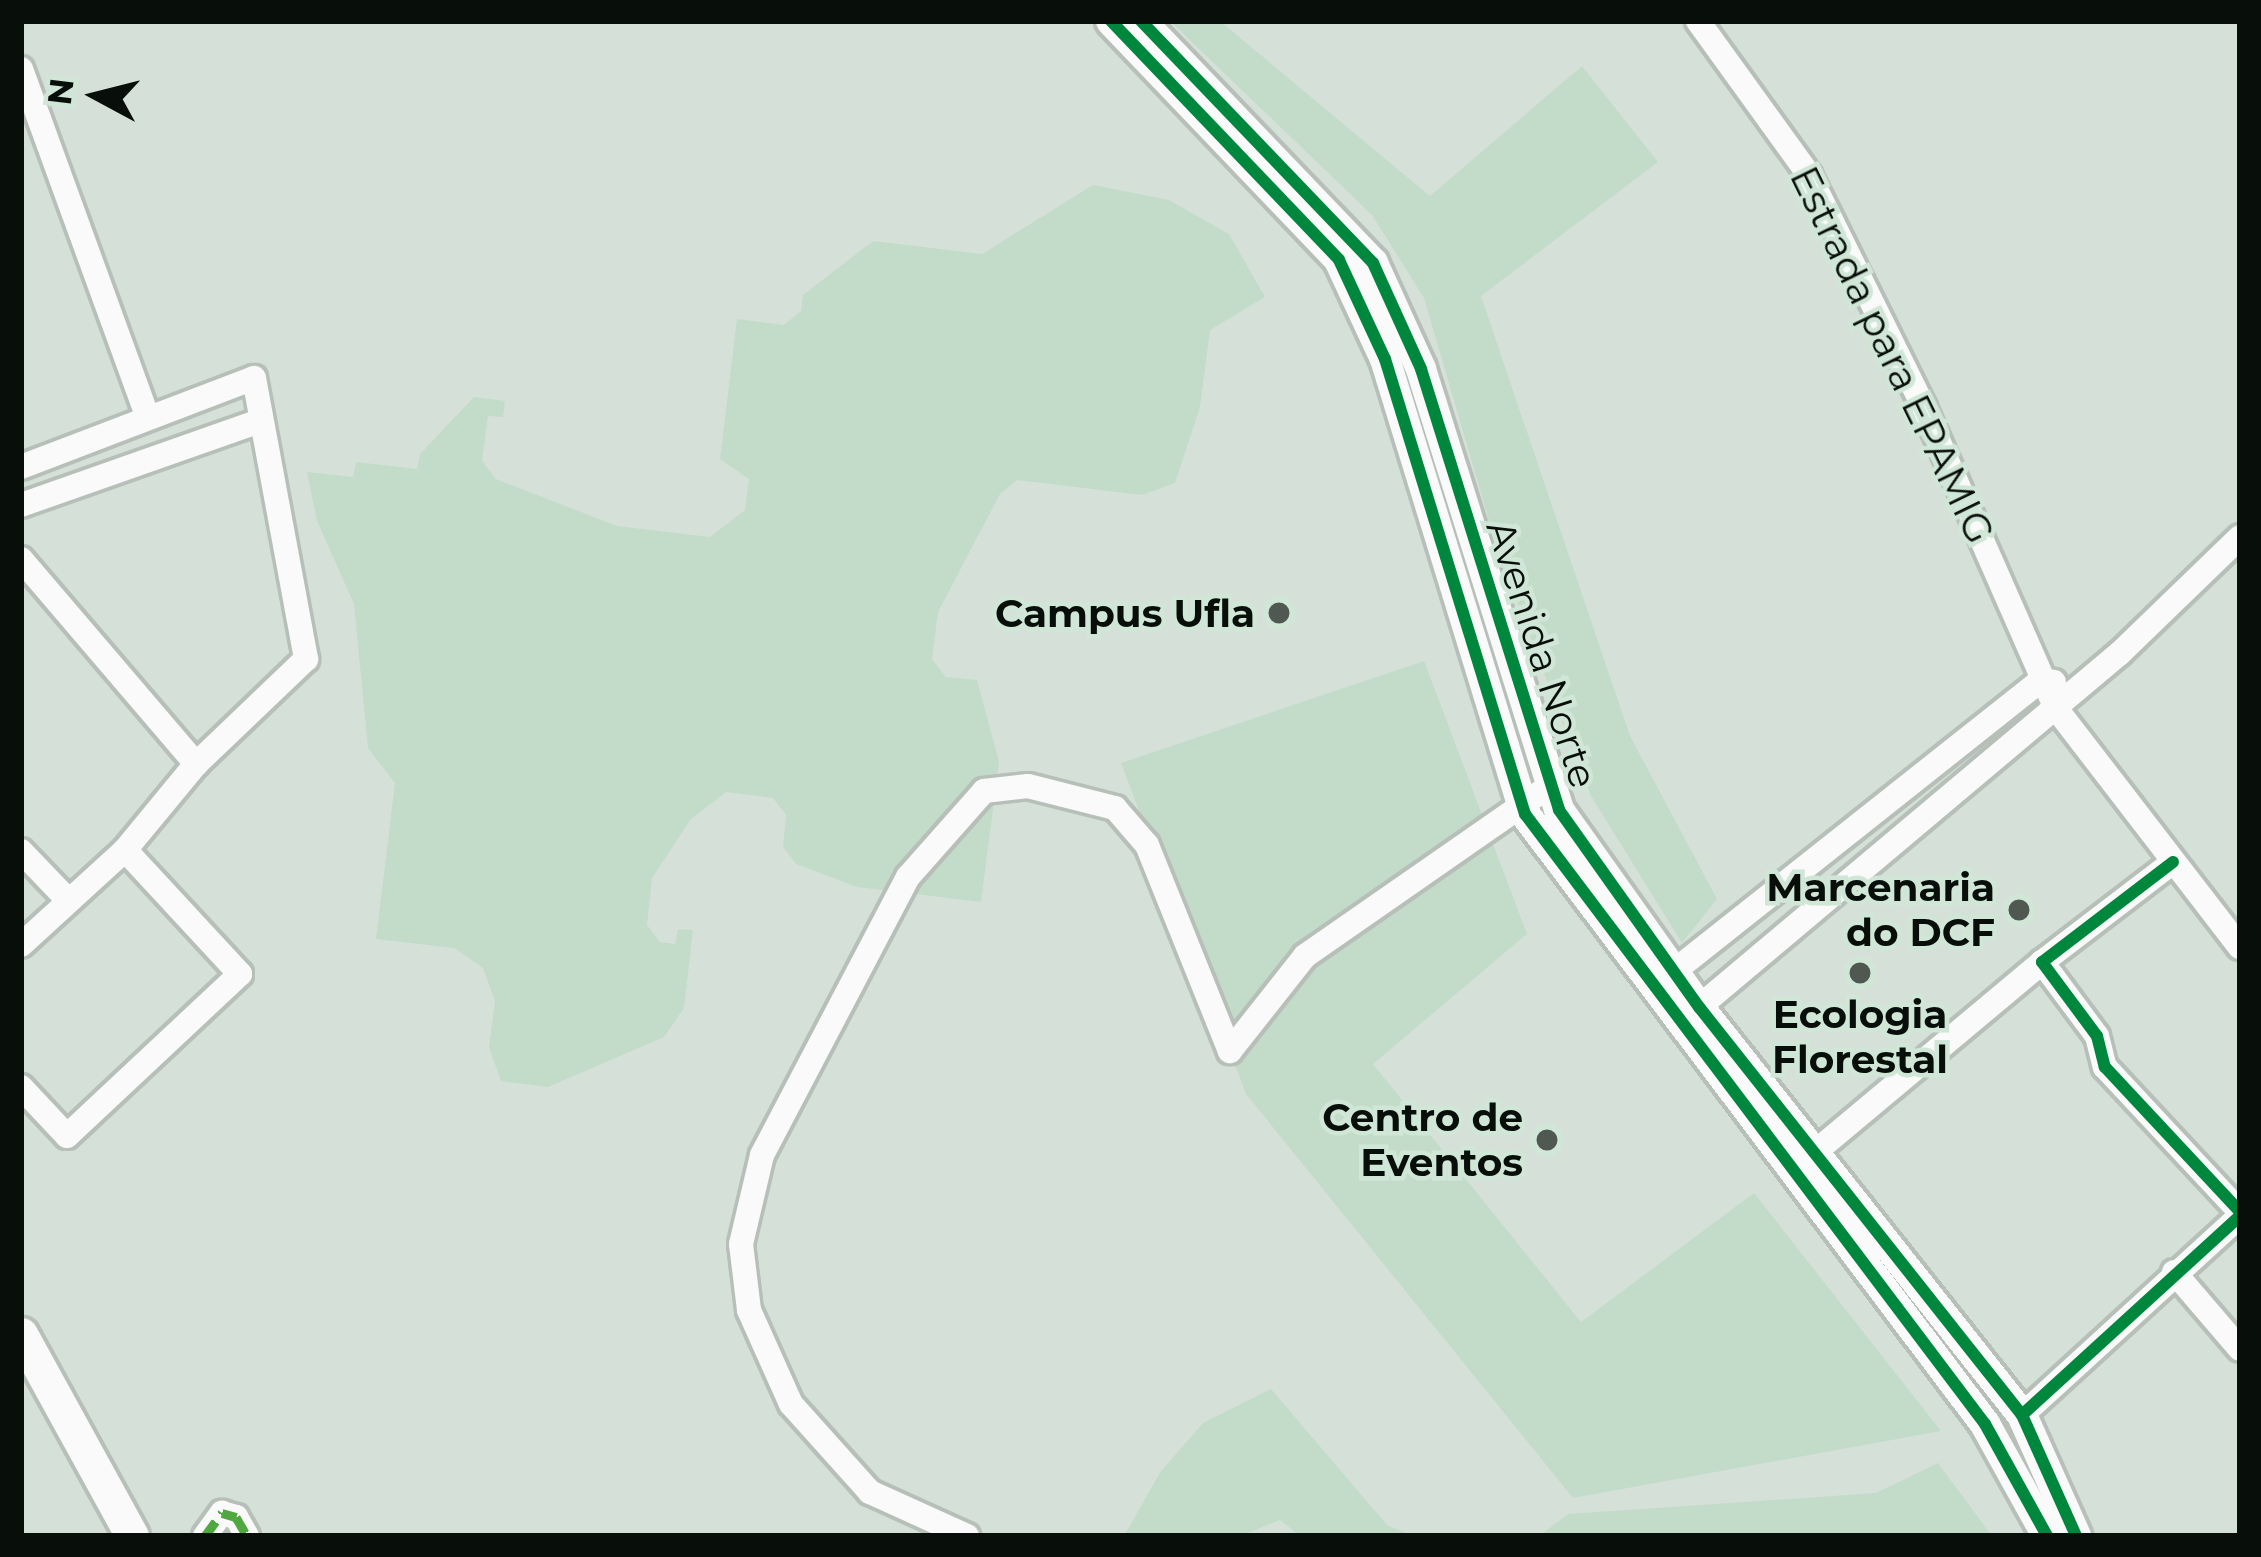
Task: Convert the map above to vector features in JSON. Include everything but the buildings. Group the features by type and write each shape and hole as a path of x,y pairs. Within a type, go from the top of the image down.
{"main road":[{"path":"21,1334 133,1536"}],"street":[{"name":"Avenida Norte","path":"1111,21 1339,260 1385,359 1522,804 1985,1424 2047,1536"},
{"name":"Avenida Norte","path":"1141,21 1373,263 1421,369 1559,810 1699,1007 2018,1415 2076,1536"},
{"name":"Estrada para EPAMIG","path":"1698,21 1808,175 1924,408 2055,707 2240,946"},
{"path":"21,69 147,416"},
{"path":"21,467 254,378 306,659 196,764 125,850 21,945"},
{"path":"21,505 259,421"},
{"path":"1699,1007 2055,707 2075,684 2120,653 2240,537"},
{"path":"21,559 196,764"},
{"path":"1673,972 2042,680 2075,684"},
{"path":"967,1536 870,1492 791,1404 748,1310 741,1244 762,1155 908,878 984,791 1028,786 1115,808 1147,845 1230,1051 1305,956 1551,784"},
{"path":"1844,839 1867,864"},
{"path":"21,1087 68,1136 240,974 125,850"},
{"path":"21,851 68,900"},
{"path":"1815,1152 2042,962 2173,862"},
{"path":"1985,1424 2018,1415 2240,1214 2105,1067 2097,1036 2042,962"},
{"path":"2174,1272 2240,1349"},
{"path":"2004,1451 2021,1448 2018,1415"},
{"path":"205,1536 222,1513 236,1516 247,1536"}],"green space":[{"path":"1170,21 1220,21 1430,196 1582,66 1658,162 1481,296 1630,736 1717,899 1682,943 1588,791 1497,548 1424,298 1372,215"},
{"path":"1093,185 1169,200 1229,234 1265,297 1210,330 1200,407 1175,483 1142,495 1017,480 1000,494 938,612 932,659 946,677 977,680 999,762 981,902 857,887 796,864 783,847 786,815 773,798 726,792 691,819 652,878 647,925 660,942 675,944 678,929 693,930 684,1008 664,1037 548,1087 501,1081 489,1047 495,1001 483,968 454,948 376,939 395,783 368,748 354,604 317,521 307,472 353,477 356,462 417,469 420,454 474,397 505,401 503,417 488,416 482,461 496,479 617,526 710,537 745,510 749,479 720,459 737,319 784,325 801,311 803,295 873,241 982,254"},
{"path":"1424,661 1527,934 1373,1064 1581,1322 1754,1193 1941,1431 1573,1498 1246,1094 1121,763"},
{"path":"1271,1389 1387,1525 1413,1536 1300,1536 1280,1520 1240,1536 1124,1536 1161,1471 1203,1423"},
{"path":"1938,1463 1992,1536 1539,1536 1568,1514 1876,1493"}],"marked path":[{"path":"205,1536 222,1513 236,1517 247,1536"}],"cycle path":[{"path":"1111,21 1339,260 1385,359 1525,814 1985,1424 2047,1536"},
{"path":"1141,21 1373,263 1421,369 1559,810 1699,1007 2022,1415 2076,1536"},
{"path":"2173,862 2042,962 2097,1036 2105,1067 2240,1212"},
{"path":"2022,1415 2240,1216"}],"place":[{"name":"Campus Ufla","path":"1279,613"},
{"name":"Marcenaria do DCF","path":"2019,910"},
{"name":"Ecologia Florestal","path":"1860,973"},
{"name":"Centro de Eventos","path":"1547,1140"}]}
